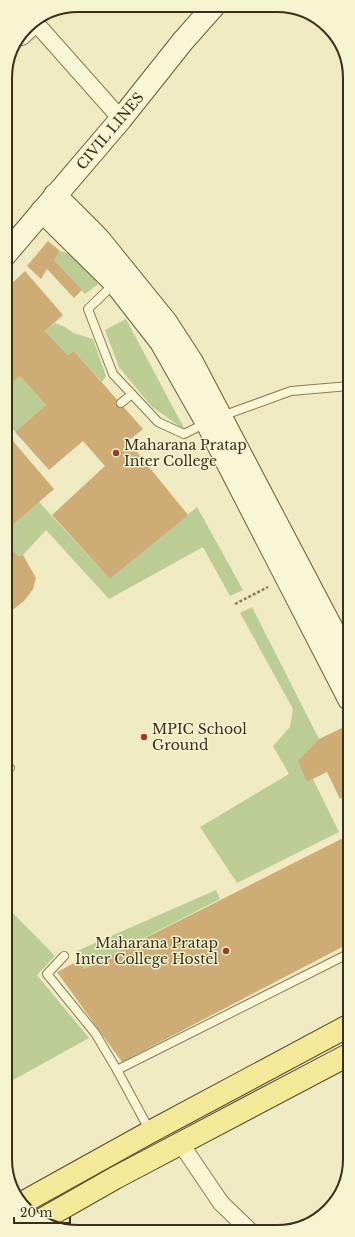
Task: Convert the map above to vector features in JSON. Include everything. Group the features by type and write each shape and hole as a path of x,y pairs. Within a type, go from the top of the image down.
{"main road":[{"name":"CIVIL LINES","path":"12,247 121,119 209,12"},
{"path":"49,203 120,278 214,420 343,650"},
{"path":"214,420 287,578 343,687"},
{"path":"27,1200 150,1132 343,1030"},
{"path":"47,1217 172,1148 343,1058"},
{"path":"150,1132 172,1148"}],"street":[{"path":"38,26 121,119"},
{"path":"172,1148 221,1203 244,1225"}],"lane":[{"path":"120,278 88,309 113,374 158,422 184,434 214,420 291,391 343,387"},
{"path":"121,403 132,394"},
{"path":"64,956 47,974 95,1033 117,1070 150,1132"},
{"path":"117,1070 343,957"}],"path":[{"path":"235,604 287,578"}],"green space":[{"path":"60,251 78,256 98,284 85,294 54,260"},
{"path":"126,319 185,430 151,406 119,367 105,330"},
{"path":"55,323 65,327 73,333 93,339 106,376 102,382 74,351 68,355 45,331"},
{"path":"20,376 46,405 15,432 12,428 12,383"},
{"path":"39,502 110,579 197,507 243,590 230,596 203,547 109,599 46,530 23,555 18,556 12,550 12,526"},
{"path":"252,607 319,739 307,782 313,779 339,832 237,883 200,827 289,774 273,746 290,727 293,709 240,613"},
{"path":"216,890 220,899 84,969 77,951"},
{"path":"12,912 55,956 37,975 89,1038 12,1081"}],"building":[{"path":"48,241 60,251 54,260 82,290 74,298 47,269 41,279 27,266"},
{"name":"Maharana Pratap Inter College","path":"25,271 63,315 45,331 68,355 74,351 143,429 128,441 188,515 110,579 52,515 105,466 83,441 49,470 15,432 46,405 20,376 12,383 12,283"},
{"path":"12,440 54,489 12,526"},
{"path":"12,550 18,556 23,555 36,578 33,589 24,601 12,610"},
{"path":"343,727 343,798 340,799 327,772 307,782 298,761 319,739"},
{"name":"Maharana Pratap Inter College Hostel","path":"343,838 343,947 122,1062 57,972 80,960 84,969"}],"place":[{"name":"Maharana Pratap Inter College","path":"116,453"},
{"name":"MPIC School Ground","path":"144,737"},
{"name":"Maharana Pratap Inter College Hostel","path":"226,951"}]}
